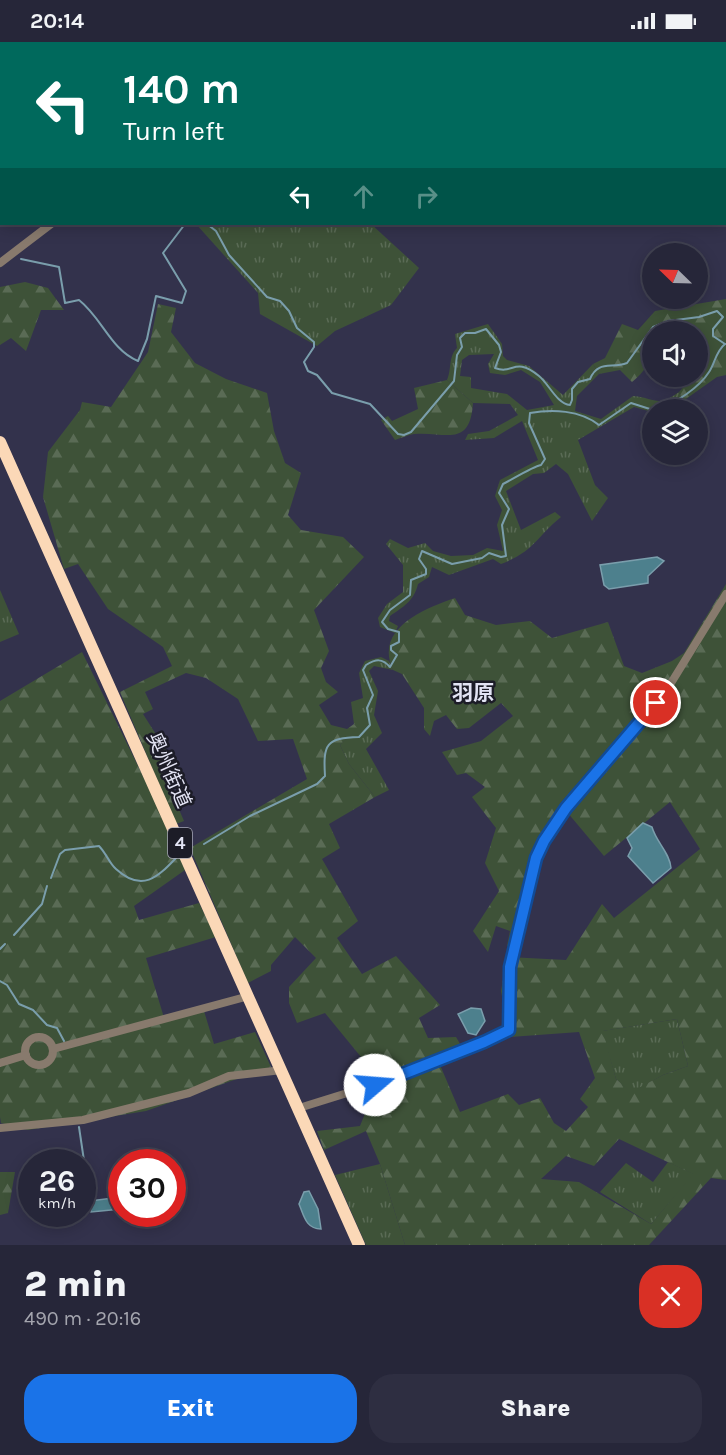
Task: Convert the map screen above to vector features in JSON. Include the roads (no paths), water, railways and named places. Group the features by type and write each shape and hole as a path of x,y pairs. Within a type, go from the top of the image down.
{"highway":[{"name":"奥州街道","path":"0,442 359,1245"}],"street":[{"path":"0,263 50,225"},
{"path":"299,1108 405,1075 509,1030 510,967 536,858 544,841 566,808 668,688 726,594"},
{"path":"53,1049 249,996"},
{"path":"37,1037 46,1038 53,1049 52,1058 45,1064 35,1064 26,1056 27,1046 37,1037"},
{"path":"0,1063 26,1056"},
{"path":"0,1128 83,1120 189,1093 229,1076 282,1070"}],"waterway":[{"path":"21,259 59,267 65,303 79,300 114,342 138,361 147,339 156,296 182,303 186,291 163,253 184,225"},
{"path":"208,225 216,231 229,255 267,297 280,301 289,311 297,328 314,342 314,347 304,362 308,371 317,375 332,393 370,404 398,434 404,435 411,432 454,381 457,355 462,347 460,338 465,333 475,333 486,329 499,345 501,352 495,368 501,370 524,367 531,370 561,401 570,405 572,389 578,382 590,379 593,373 601,367 627,363 653,327 668,321 699,317 717,311 723,317 713,329 713,336 725,344"},
{"path":"680,399 705,378 725,344"},
{"path":"204,844 250,816 317,784 325,776 325,757 329,745 339,739 359,737 370,725 367,708 373,695 363,670 366,665 376,661 382,661 390,667 397,655 391,650 391,646 399,642 399,632 388,629 382,622 390,610 410,595 411,580 426,574 426,569 419,559 422,551 452,564 482,558 489,553 501,557 506,556 502,525 509,509 499,493 503,484 541,465 545,459 529,423 530,413 566,412 583,416 599,425 631,403 642,406"},
{"path":"51,878 60,854 65,850 99,846 116,869 125,876 142,881 156,876 176,858"},
{"path":"14,935 42,904 47,886"},
{"path":"0,949 5,944"},
{"path":"0,981 7,985 19,1004 33,1010 47,1025 57,1028 64,1041"},
{"path":"79,1127 82,1149"}],"district":[{"name":"羽原","path":"473,693"}]}
